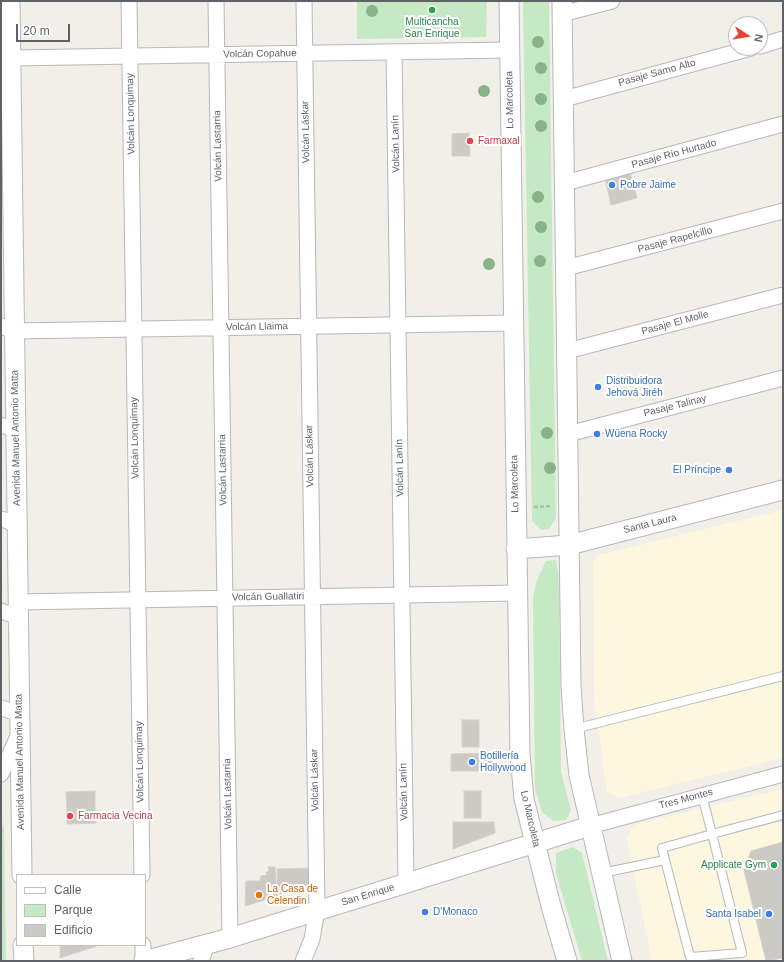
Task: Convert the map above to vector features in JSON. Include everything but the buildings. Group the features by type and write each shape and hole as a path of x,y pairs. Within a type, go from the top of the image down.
{"street":[{"name":"Avenida Manuel Antonio Matta","path":"10,1 5,19 10,58 8,329 9,522 20,723 22,874"},
{"name":"Volcán Lonquimay","path":"129,1 142,874"},
{"name":"Volcán Lastarria","path":"216,1 230,938"},
{"name":"Volcán Láskar","path":"303,961 312,939 317,910 304,1"},
{"name":"Lo Marcoleta","path":"509,1 515,508 520,754 524,799 551,906 567,961"},
{"path":"612,1 562,8 571,686 579,775 622,961"},
{"path":"768,44 783,40"},
{"name":"Volcán Copahue","path":"10,58 509,50"},
{"name":"Volcán Lanín","path":"394,52 406,884"},
{"name":"Pasaje Samo Alto","path":"564,99 728,54"},
{"name":"Pasaje Río Hurtado","path":"565,183 783,124"},
{"name":"Pasaje Rapelcillo","path":"566,268 783,211"},
{"name":"Pasaje El Molle","path":"567,351 783,294"},
{"name":"Volcán Llaima","path":"8,329 221,328 513,323"},
{"name":"Pasaje Talinay","path":"568,434 783,378"},
{"name":"Santa Laura","path":"516,549 569,545 783,490"},
{"name":"Volcán Guallatiri","path":"13,610 138,600 517,593"},
{"path":"1,708 20,723 1,774"},
{"name":"Tres Montes","path":"590,826 783,774"},
{"name":"San Enrique","path":"144,961 204,953 230,938 590,826"},
{"path":"23,946 24,961"},
{"path":"143,946 144,961"}],"lane":[{"path":"574,729 783,676"},
{"path":"702,795 712,834 742,953 690,958 662,848 712,834 783,815"},
{"path":"601,873 665,860"}],"path":[{"path":"515,508 569,505"}],"shaded area":[{"path":"783,510 783,758 619,798 607,791 594,700 593,562 599,555"},
{"path":"783,789 783,961 652,961 627,838 633,825"}],"green space":[{"path":"357,1 487,1 486,37 357,39"},
{"path":"523,1 549,1 556,518 549,529 541,530 532,521"},
{"path":"556,560 559,581 561,772 571,810 566,820 553,821 542,812 535,789 533,598 537,580 546,561"},
{"path":"4,822 6,961 1,961 1,832"},
{"path":"573,847 582,853 608,961 582,961 556,873 556,853"}],"place":[{"name":"Multicancha San Enrique","path":"432,10"},
{"name":"Farmaxal","path":"470,141"},
{"name":"Pobre Jaime","path":"612,185"},
{"name":"Distribuidora Jehová Jiréh","path":"598,387"},
{"name":"Wüena Rocky","path":"597,434"},
{"name":"El Príncipe","path":"729,470"},
{"name":"Botillería Hollywood","path":"472,762"},
{"name":"Farmacia Vecina","path":"70,816"},
{"name":"Applicate Gym","path":"774,865"},
{"name":"La Casa de Celendin","path":"259,895"},
{"name":"D'Monaco","path":"425,912"},
{"name":"Santa Isabel","path":"769,914"}]}
